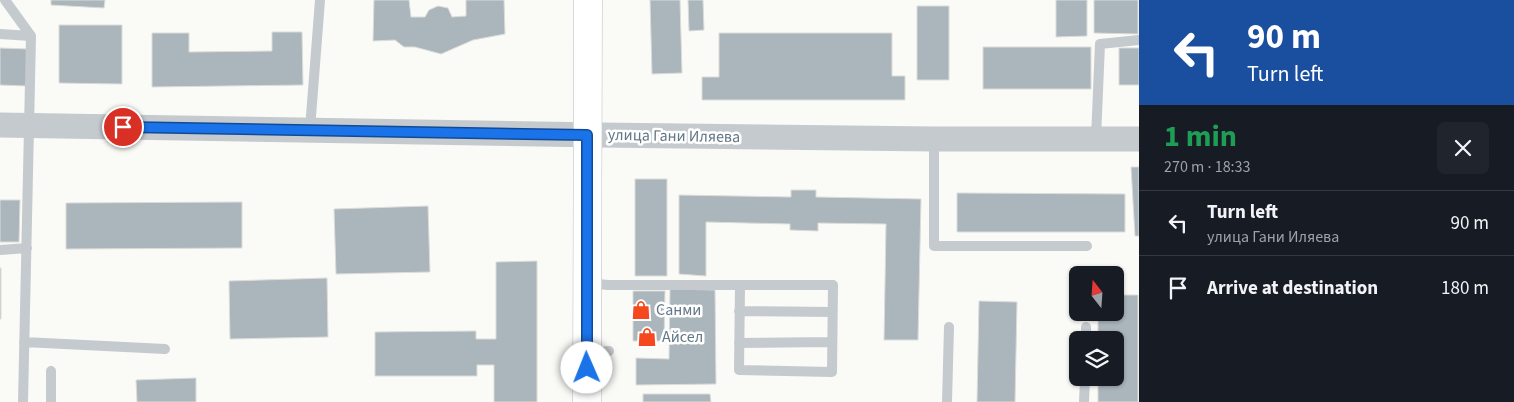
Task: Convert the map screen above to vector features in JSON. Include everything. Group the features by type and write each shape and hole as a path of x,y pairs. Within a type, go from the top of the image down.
{"main road":[{"path":"587,402 598,352 587,283 588,0"}],"street":[{"name":"улица Гани Иляева","path":"0,124 587,135 934,139 1139,138"}],"lane":[{"path":"5,0 31,36 23,402"},
{"path":"310,130 320,0"},
{"path":"0,34 31,36"},
{"path":"1096,138 1100,44 1139,40"},
{"path":"934,139 934,246 1088,246"},
{"path":"0,250 27,248"},
{"path":"587,283 608,285 833,285 832,372 740,370 740,286"},
{"path":"740,311 832,312"},
{"path":"947,402 949,327"},
{"path":"24,342 165,349"},
{"path":"739,343 832,342"},
{"path":"51,371 51,402"},
{"path":"1084,402 1085,386"}],"building":[{"path":"51,0 105,0 104,8 51,5"},
{"path":"374,0 409,0 411,17 425,17 429,10 438,6 448,8 452,17 466,16 466,0 504,0 505,34 473,40 441,54 415,47 404,47 395,40 373,41"},
{"path":"650,0 680,0 682,73 652,74"},
{"path":"688,0 703,0 704,30 689,31"},
{"path":"1056,0 1087,0 1087,36 1056,37"},
{"path":"1094,0 1138,0 1138,34 1094,33"},
{"path":"917,6 949,6 949,80 917,80"},
{"path":"59,25 122,25 122,84 59,83"},
{"path":"272,32 302,32 303,85 152,87 152,33 189,33 189,52 272,51"},
{"path":"719,33 892,33 892,76 905,76 905,100 702,100 702,77 719,77"},
{"path":"983,47 1091,47 1091,89 983,89"},
{"path":"0,48 28,49 27,86 0,85"},
{"path":"1119,48 1139,48 1139,85 1119,85"},
{"path":"1131,167 1139,167 1139,236 1135,236"},
{"path":"635,179 667,179 667,276 635,276"},
{"path":"791,190 816,190 816,197 921,199 918,340 884,340 886,224 818,223 818,231 790,230 790,224 706,222 706,276 679,274 679,195 791,197"},
{"path":"957,193 1125,194 1125,232 957,232"},
{"path":"0,200 20,200 19,242 0,242"},
{"path":"242,202 242,248 66,249 66,203"},
{"path":"428,206 430,272 336,274 334,209"},
{"path":"537,261 537,402 494,402 494,365 477,365 477,376 375,376 375,332 476,331 476,339 496,339 496,262"},
{"path":"1,268 1,319 0,319"},
{"path":"327,278 328,337 230,339 229,281"},
{"path":"670,289 715,290 716,384 636,385 636,358 669,359"},
{"path":"633,291 665,291 664,341 633,341"},
{"path":"1124,295 1138,295 1138,402 1098,402 1098,386 1124,386 1124,331 1098,331 1098,321 1124,321"},
{"path":"979,301 1017,302 1015,402 977,402"},
{"path":"196,378 196,402 137,402 136,380"},
{"path":"643,394 710,394 711,402 643,402"}],"place":[{"name":"Санми","path":"641,310"},
{"name":"Айсел","path":"647,337"}],"route":[{"path":"123,127 587,135 587,368"}]}
